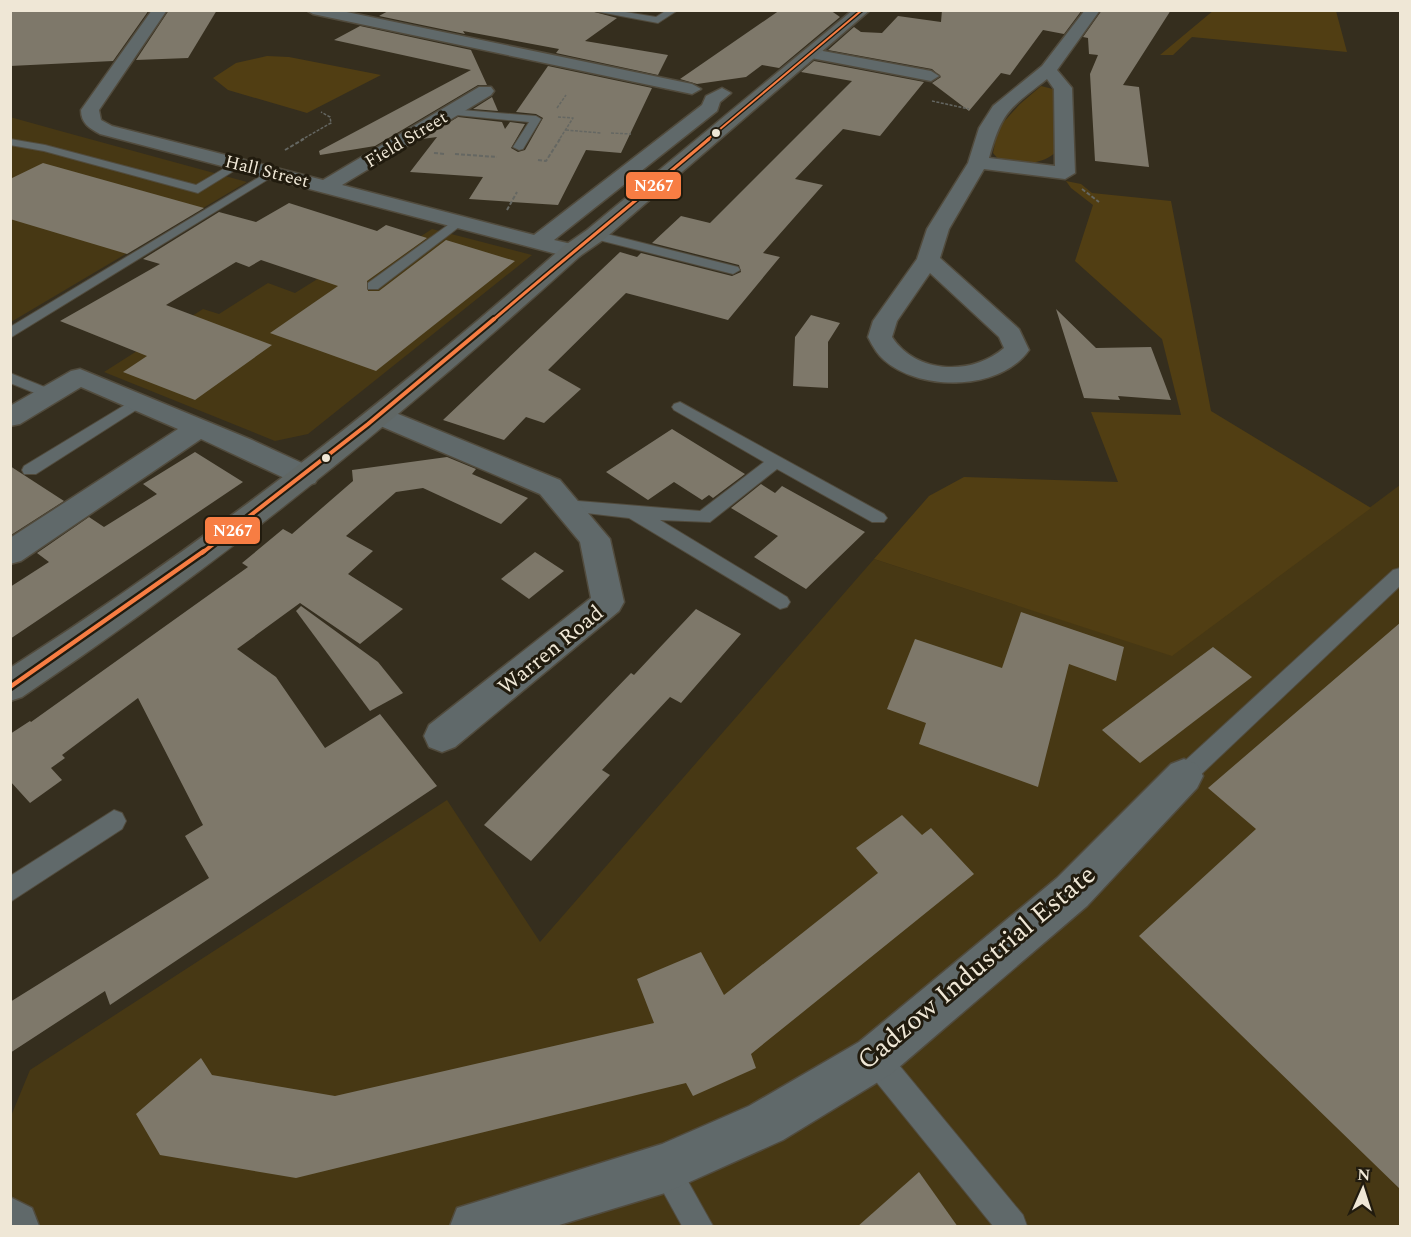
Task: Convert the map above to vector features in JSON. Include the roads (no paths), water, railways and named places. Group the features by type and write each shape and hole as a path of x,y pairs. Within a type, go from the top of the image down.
{"main road":[{"path":"10,687 204,554 381,416 572,251 595,235 863,10"}],"street":[{"name":"Hall Street","path":"160,10 90,110 90,117 95,124 106,130 572,251"},
{"path":"313,10 692,89"},
{"path":"928,259 1010,334 1017,350 1006,362 987,371 954,376 917,368 892,354 880,337 885,321 928,259 939,229 978,163 988,128 1002,106 1048,70 1093,10"},
{"path":"812,54 931,76"},
{"path":"978,163 1065,173 1064,88 1048,70"},
{"name":"Field Street","path":"327,186 485,92"},
{"path":"539,242 711,107 712,100 722,93"},
{"path":"10,418 80,377 305,476"},
{"name":"Warren Road","path":"381,416 550,487 595,539 608,602 442,736"},
{"path":"10,553 200,428"},
{"name":"Cadzow Industrial Estate","path":"475,1227 665,1168 766,1123 875,1058 1072,892 1184,776"},
{"path":"10,1222 14,1227"}],"lane":[{"path":"593,10 658,20 674,10"},
{"path":"450,112 536,119 519,147"},
{"path":"10,141 45,148 198,189 254,168"},
{"path":"10,334 254,168"},
{"path":"373,286 459,221"},
{"path":"595,235 733,270"},
{"path":"10,377 52,395"},
{"path":"30,470 138,402"},
{"path":"680,407 878,518"},
{"path":"566,506 704,518 776,461"},
{"path":"632,512 780,602"},
{"path":"1184,776 1401,575"},
{"path":"10,890 114,821"},
{"path":"875,1058 1012,1227"},
{"path":"665,1168 698,1227"}]}
